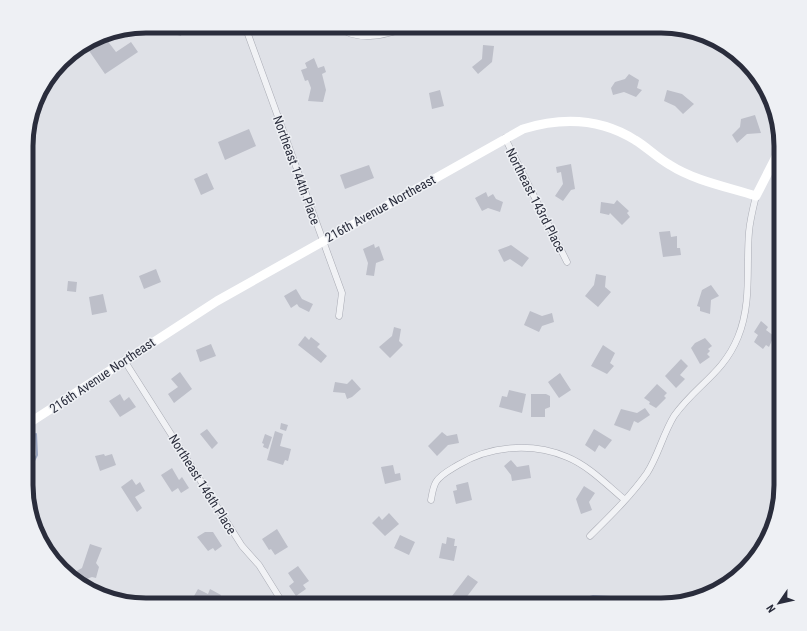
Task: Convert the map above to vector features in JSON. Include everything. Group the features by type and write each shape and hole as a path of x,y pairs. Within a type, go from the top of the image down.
{"street":[{"name":"Northeast 144th Place","path":"248,33 342,293 339,316"},
{"path":"351,33 355,35 374,37 388,33"},
{"name":"216th Avenue Northeast","path":"33,420 217,301 523,129 556,121 596,124 610,127 635,140 670,165 682,171 756,196"},
{"name":"Northeast 143rd Place","path":"505,138 567,262"},
{"path":"590,536 625,500 648,472 674,417 692,394 719,370 728,358 739,336 746,311 749,231 756,196 774,161"},
{"name":"Northeast 146th Place","path":"124,360 242,546 259,565 280,598"},
{"path":"431,500 436,483 445,473 468,459 501,449 535,448 567,457 589,469 625,500"}],"water":[{"path":"593,595 630,598 583,598"}],"building":[{"path":"170,33 182,33 181,36"},
{"path":"107,40 116,52 131,42 138,52 105,74 88,49"},
{"path":"483,45 494,46 492,62 478,74 472,67 482,59"},
{"path":"314,58 318,68 324,66 326,72 322,74 326,90 323,102 308,101 311,88 308,80 305,81 301,70 307,68 305,63"},
{"path":"629,74 639,80 637,88 642,90 636,97 624,92 613,95 611,88 615,82 625,79"},
{"path":"440,90 444,106 432,109 429,93"},
{"path":"667,90 682,94 694,104 683,114 675,106 664,101"},
{"path":"755,115 761,133 747,134 737,143 732,135 740,127 741,119"},
{"path":"249,129 256,146 225,160 218,142"},
{"path":"571,164 575,189 571,190 563,201 555,196 563,184 561,172 557,173 556,167"},
{"path":"369,165 374,178 345,189 340,175"},
{"path":"207,173 214,189 201,195 194,179"},
{"path":"486,192 488,197 493,194 496,199 503,202 500,212 488,208 482,211 475,198"},
{"path":"617,200 629,211 627,213 630,217 622,225 610,213 609,215 600,213 601,202 614,204"},
{"path":"670,231 671,237 677,236 677,248 680,248 681,255 663,257 659,232"},
{"path":"374,244 375,248 379,246 384,260 376,263 374,276 366,275 368,263 363,249"},
{"path":"511,245 529,258 522,267 510,259 504,262 498,250"},
{"path":"156,269 161,282 144,289 139,276"},
{"path":"596,274 606,276 605,287 611,292 598,307 585,296 594,285"},
{"path":"68,281 77,282 76,292 67,291"},
{"path":"711,285 719,296 711,300 710,314 700,311 700,307 697,306 702,290"},
{"path":"296,289 302,299 313,304 309,312 299,307 297,304 291,308 284,296"},
{"path":"103,294 107,312 92,315 89,297"},
{"path":"530,311 542,316 552,313 554,322 542,326 539,332 524,325"},
{"path":"761,321 768,327 766,330 774,336 769,347 766,345 763,349 754,342 758,335 754,332"},
{"path":"394,327 401,329 399,341 403,345 390,358 379,347 392,336"},
{"path":"305,336 309,340 311,337 320,344 317,347 327,356 321,363 298,345"},
{"path":"705,338 712,346 708,349 710,351 707,354 710,357 700,364 691,348 695,343"},
{"path":"211,344 216,356 200,362 196,350"},
{"path":"603,345 615,353 610,363 614,366 607,374 591,366"},
{"path":"681,359 688,366 680,375 685,379 676,388 665,376"},
{"path":"180,372 192,389 174,403 168,394 178,387 171,379"},
{"path":"560,373 571,390 559,398 548,382"},
{"path":"352,379 361,389 352,397 347,399 345,393 333,392 335,382 347,384"},
{"path":"657,384 667,393 664,396 666,398 656,408 649,404 650,402 644,398"},
{"path":"509,390 526,394 522,413 499,407 502,396 507,397"},
{"path":"120,394 124,401 129,397 136,407 120,417 109,401"},
{"path":"531,394 546,394 550,396 550,407 545,409 545,417 531,417"},
{"path":"645,408 650,415 638,423 634,421 630,431 614,425 621,409 637,413"},
{"path":"281,423 288,425 286,431 280,429"},
{"path":"207,429 218,443 212,449 200,434"},
{"path":"594,429 612,440 605,449 599,445 595,452 585,445"},
{"path":"275,431 283,434 280,446 291,449 288,461 285,460 283,465 267,460"},
{"path":"442,432 447,436 457,434 459,443 448,445 437,456 428,446"},
{"path":"265,434 272,437 268,449 263,447 264,444 262,443"},
{"path":"104,454 105,456 112,454 116,465 100,471 95,456"},
{"path":"511,460 517,467 529,465 531,478 512,481 511,475 504,466"},
{"path":"393,465 395,474 400,473 401,480 385,484 381,467"},
{"path":"172,468 179,480 182,477 189,488 181,493 178,488 172,492 161,475"},
{"path":"132,479 136,485 140,482 145,491 135,497 142,508 137,512 121,487"},
{"path":"468,482 472,500 456,504 453,491 457,490 456,485"},
{"path":"584,486 595,493 589,502 592,510 581,514 576,499"},
{"path":"389,513 399,524 385,536 372,523 379,516 382,520"},
{"path":"277,529 288,547 275,555 271,549 269,550 262,539"},
{"path":"205,532 213,532 222,546 215,551 213,548 208,551 197,537"},
{"path":"400,535 415,542 409,555 394,548"},
{"path":"447,537 455,539 454,546 457,546 454,561 439,558 442,543 446,544"},
{"path":"90,544 102,548 96,563 99,567 96,578 92,577 84,580 74,572 82,568"},
{"path":"298,566 309,581 303,585 306,589 296,596 289,586 294,582 288,573"},
{"path":"468,575 478,582 466,598 455,598 452,596"},
{"path":"198,589 208,594 210,589 221,595 220,598 193,598"}],"waterway":[{"path":"33,463 37,455 36,434"}]}
